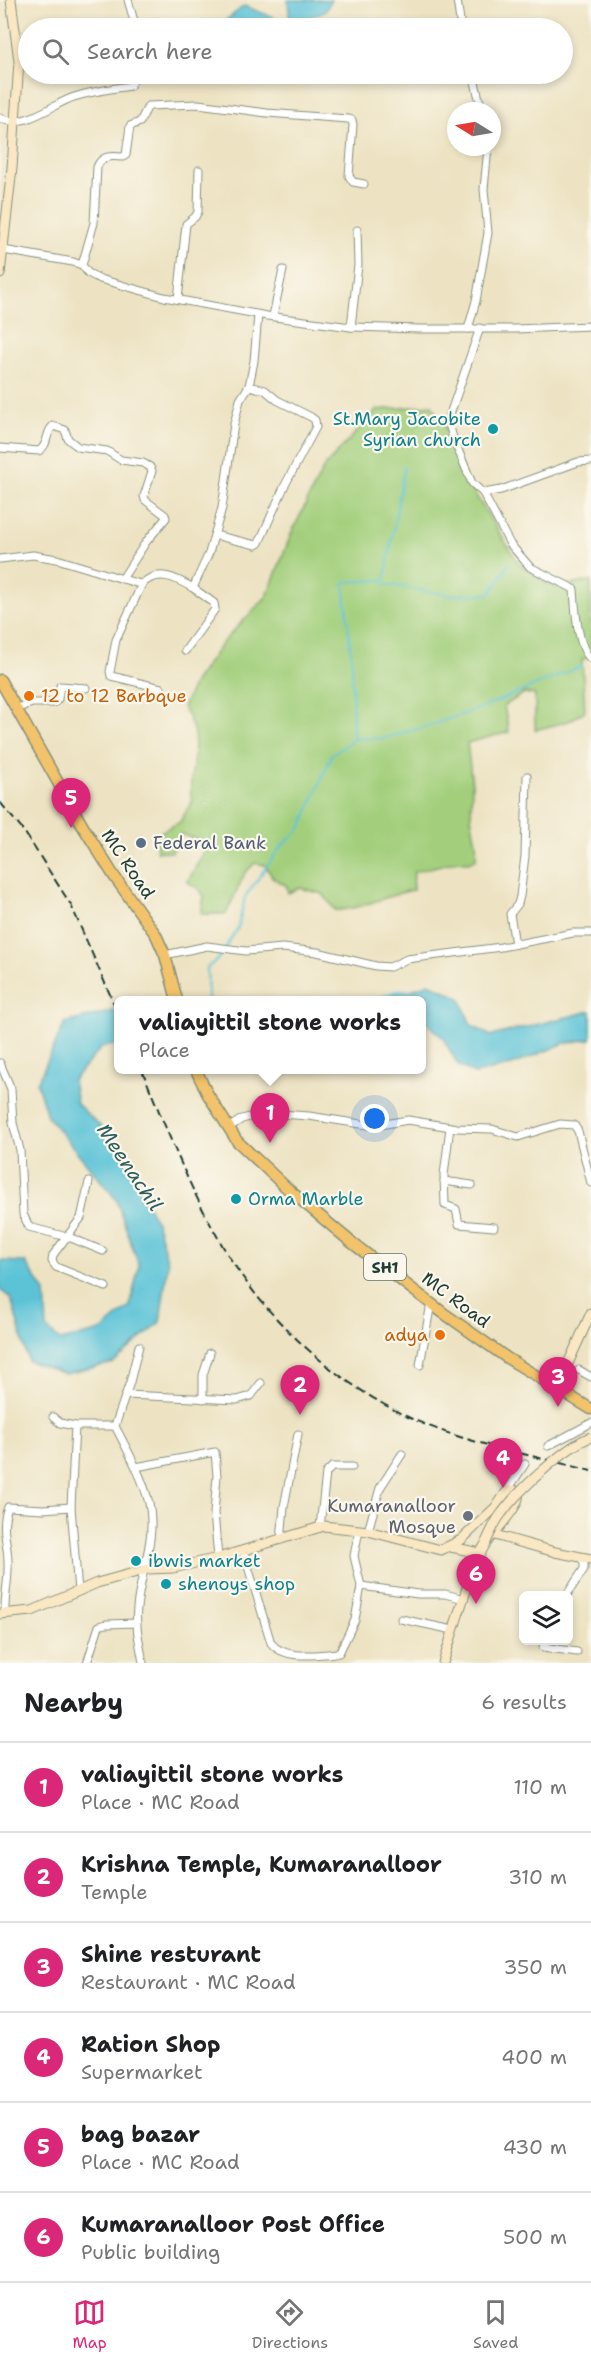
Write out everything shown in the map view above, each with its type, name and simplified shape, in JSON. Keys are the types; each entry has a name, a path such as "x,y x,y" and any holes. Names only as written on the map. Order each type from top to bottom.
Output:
{"main road":[{"name":"MC Road","path":"1,684 82,825 114,876 156,935 165,955 176,996"},
{"name":"MC Road","path":"198,1074 228,1128 248,1153 289,1190 351,1242 507,1358 556,1390 591,1408"}],"street":[{"path":"11,0 18,53"},
{"path":"128,0 132,18"},
{"path":"457,0 460,18"},
{"path":"0,274 18,76"},
{"path":"0,118 15,122 24,120 73,97 131,84"},
{"path":"476,84 481,102"},
{"path":"82,265 94,223 99,161 109,156 123,157 126,155 130,126 140,122 148,106 198,104 267,113 352,120 349,176 353,182 364,184"},
{"path":"468,328 480,282 488,233 484,189 487,156"},
{"path":"178,299 186,224 198,212 199,170"},
{"path":"351,327 358,265 357,230"},
{"path":"3,250 73,262 82,265 88,273 100,279 178,299 258,315 351,327 591,326"},
{"path":"273,316 283,270"},
{"path":"193,588 222,508 234,424 240,400 249,386 258,315"},
{"path":"480,328 448,420 472,483 483,493 510,544 530,567 574,589 574,608 579,631 586,654 591,659"},
{"path":"214,535 256,545 259,543 284,487 316,427 315,420 311,417 277,400 264,390 249,386"},
{"path":"0,448 39,451 45,445 53,426 65,430 68,439 78,447 103,450 121,460 142,463 150,467 152,471 144,496 166,518 137,555 122,579"},
{"path":"483,493 501,490 578,462 591,461"},
{"path":"0,559 33,555 57,559 142,584"},
{"path":"161,688 111,676 110,672 116,640 142,584 147,579 159,575 169,576 193,588 214,603 215,609 185,651"},
{"path":"16,709 32,703 54,703 58,699 60,686 86,688"},
{"path":"515,944 510,914 518,904 525,856 527,776"},
{"path":"165,955 198,948 296,950 390,967 407,959 515,944 573,933 591,933"},
{"path":"0,1063 11,1089 13,1123 20,1150 23,1214 29,1227 66,1237 103,1251"},
{"path":"228,1128 243,1119 265,1113 309,1116 374,1126 408,1120 474,1130 492,1129 518,1137 560,1124 574,1125 578,1131 591,1183"},
{"path":"450,1127 446,1147 445,1205 456,1209 459,1224 494,1227"},
{"path":"444,1181 472,1185"},
{"path":"89,1182 81,1218 53,1255 52,1261 56,1267 106,1287"},
{"path":"420,1365 431,1303"},
{"path":"556,1390 591,1314"},
{"path":"139,1346 115,1426 136,1467 149,1504 149,1545 136,1609 136,1633 143,1663"},
{"path":"202,1399 203,1375 210,1353"},
{"path":"579,1370 591,1377"},
{"path":"126,1395 237,1400 251,1396 261,1383"},
{"path":"53,1417 60,1423 75,1426 115,1426"},
{"path":"548,1446 591,1423"},
{"path":"75,1426 71,1507 78,1591"},
{"path":"281,1539 284,1507 298,1434"},
{"path":"443,1663 480,1553 501,1514 529,1483 573,1447 591,1437"},
{"path":"136,1467 215,1452 217,1476 215,1520 218,1558"},
{"path":"243,1550 271,1643 275,1649 286,1653 307,1655 339,1653 355,1620 361,1586 354,1556 380,1488 402,1454"},
{"path":"71,1507 43,1509 8,1507 3,1519 2,1533 9,1564 3,1614 32,1611 97,1583 144,1570 173,1568 218,1558 320,1527 364,1531 441,1550 461,1540 496,1506 525,1464"},
{"path":"320,1527 326,1473 332,1467 352,1467"},
{"path":"486,1542 495,1535 519,1500 518,1492 507,1491"},
{"path":"495,1535 555,1552 591,1559"},
{"path":"451,1546 480,1553"},
{"path":"569,1591 584,1569 584,1562 578,1555"},
{"path":"361,1586 418,1594 446,1594 464,1599"},
{"path":"401,1619 453,1630"},
{"path":"87,1663 99,1626 137,1623"},
{"path":"544,1645 543,1647 577,1652"}],"green space":[{"path":"432,405 450,436 464,477 520,565 555,588 591,581 591,655 582,660 585,711 569,721 535,730 535,695 524,693 504,706 509,732 467,743 472,784 471,817 476,843 476,860 456,861 414,872 413,890 354,908 335,910 323,894 300,888 288,893 287,886 273,878 265,865 255,863 245,873 226,914 201,914 204,896 199,889 187,882 209,844 181,834 172,852 157,851 155,835 180,822 192,802 191,785 195,743 192,727 183,707 195,681 223,642 267,596 292,532 324,467 377,410"}],"water":[{"path":"288,0 331,0 325,12 308,18 290,18"},
{"path":"244,6 273,18 229,18"},
{"path":"429,983 460,998 471,1025 491,1036 591,1011 591,1039 565,1043 512,1065 474,1074 458,1065 443,1038 426,1022 426,996 398,996"},
{"path":"114,1011 114,1045 101,1048 73,1080 77,1104 116,1141 157,1224 168,1263 160,1322 114,1363 65,1374 28,1361 11,1298 0,1290 0,1261 25,1262 45,1292 47,1329 61,1341 101,1331 130,1306 139,1266 116,1199 47,1116 37,1083 65,1023"}],"waterway":[{"path":"208,996 207,968 218,959 238,928 245,897 280,848 301,828 332,754 353,740 352,664 344,582 385,580 404,467"},
{"path":"384,584 450,595 490,594 509,564"},
{"path":"356,739 385,738 428,726 486,706 582,666"},
{"name":"Meenachil","path":"397,996 408,996"}],"railway":[{"path":"0,802 25,833 71,905 114,1004"},
{"path":"144,1074 188,1179 221,1243 257,1296 302,1344 353,1385 408,1417 475,1441 591,1471"}],"place":[{"name":"St.Mary Jacobite Syrian church","path":"493,429"},
{"name":"12 to 12 Barbque","path":"29,696"},
{"name":"bag bazar","path":"71,828"},
{"name":"Federal Bank","path":"141,843"},
{"name":"valiayittil stone works","path":"270,1143"},
{"name":"Orma Marble","path":"236,1199"},
{"name":"adya","path":"440,1335"},
{"name":"Shine resturant","path":"558,1407"},
{"name":"Krishna Temple, Kumaranalloor","path":"300,1415"},
{"name":"Ration Shop","path":"503,1488"},
{"name":"Kumaranalloor Mosque","path":"468,1516"},
{"name":"ibwis market","path":"136,1561"},
{"name":"shenoys shop","path":"166,1584"},
{"name":"Kumaranalloor Post Office","path":"476,1604"}]}
